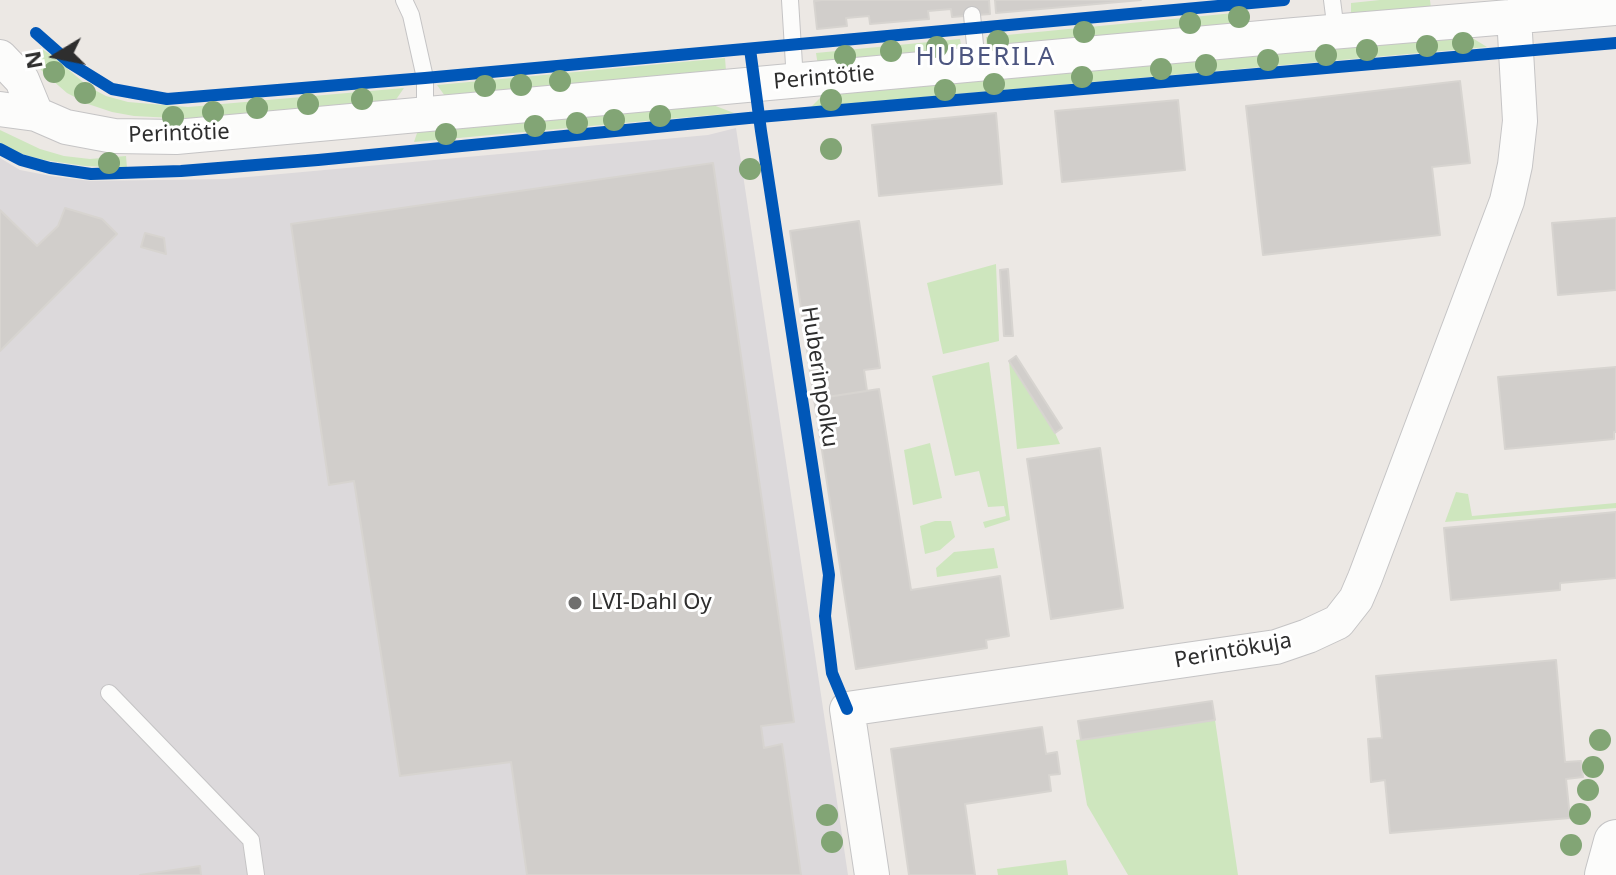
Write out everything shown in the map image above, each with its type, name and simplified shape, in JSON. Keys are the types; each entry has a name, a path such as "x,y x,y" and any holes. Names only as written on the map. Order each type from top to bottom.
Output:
{"street":[{"name":"Perintötie","path":"0,109 36,114 66,127 114,136 176,137 977,64 1334,16 1514,16 1616,8"},
{"name":"Perintökuja","path":"872,875 847,709 1276,647 1338,622 1356,599 1507,201 1520,121 1514,16"},
{"path":"0,57 22,80 36,114"},
{"path":"1607,875 1616,842"}],"lane":[{"path":"404,0 411,15 425,78 425,115"},
{"path":"790,0 795,81"},
{"path":"972,15 977,64"},
{"path":"109,693 251,840 256,875"}],"shaded area":[{"path":"736,128 848,875 0,875 0,158 20,170 90,181 226,179 708,135"}],"green space":[{"path":"1430,0 1431,9 1351,15 1351,3"},
{"path":"1244,12 1237,26 987,48 986,37"},
{"path":"1456,36 1474,39 1487,47 811,107 824,94"},
{"path":"960,39 962,51 818,66 816,53"},
{"path":"40,48 89,87 128,102 188,107 404,88 395,101 193,119 134,116 88,104 67,93 29,57"},
{"path":"725,58 726,71 445,96 437,85"},
{"path":"713,105 734,113 414,142 418,130"},
{"path":"0,130 40,149 64,156 90,159 126,156 127,168 85,166 14,152 0,143"},
{"path":"996,264 999,341 943,354 927,283"},
{"path":"1009,361 1055,433 1060,444 1017,449"},
{"path":"989,362 1010,520 985,528 983,522 1006,516 1004,506 988,507 979,471 955,476 932,376"},
{"path":"930,443 942,498 913,505 904,450"},
{"path":"1456,492 1468,494 1472,516 1616,503 1616,508 1445,522"},
{"path":"935,521 951,521 955,537 940,550 925,554 920,526"},
{"path":"994,548 998,568 937,577 936,568 954,552"},
{"path":"1215,720 1238,875 1128,875 1087,805 1076,740"},
{"path":"1066,860 1068,875 998,875 997,869"}],"building":[{"path":"989,0 990,14 952,17 951,9 928,11 929,19 870,24 869,16 846,18 847,26 817,29 814,1"},
{"path":"995,0 1141,0 996,13"},
{"path":"1460,81 1470,163 1432,167 1440,235 1263,255 1246,106"},
{"path":"1178,100 1185,170 1062,182 1055,111"},
{"path":"996,113 1002,184 879,196 872,125"},
{"name":"LVI-Dahl Oy","path":"713,163 794,722 761,726 764,748 782,744 801,875 527,875 511,762 400,776 354,481 329,485 291,224"},
{"path":"65,208 102,219 117,234 0,351 0,210 37,246 58,226"},
{"path":"1616,218 1616,290 1558,295 1552,223"},
{"path":"859,221 880,368 864,370 867,391 814,399 790,231"},
{"path":"145,233 164,238 166,254 141,247"},
{"path":"1008,269 1013,336 1004,336 1000,270"},
{"path":"1016,356 1062,428 1055,433 1009,361"},
{"path":"1616,367 1614,439 1505,449 1498,377"},
{"path":"879,389 911,590 1000,576 1009,636 986,640 987,648 856,669 814,399"},
{"path":"1100,448 1123,608 1051,619 1027,459"},
{"path":"1616,512 1616,578 1560,583 1560,590 1451,600 1444,528"},
{"path":"1556,660 1565,762 1581,761 1583,777 1566,779 1570,818 1390,833 1385,780 1371,782 1368,739 1382,738 1376,676"},
{"path":"1212,701 1215,720 1081,740 1078,721"},
{"path":"1042,727 1046,754 1057,752 1060,774 1049,775 1051,791 965,804 975,875 909,875 891,749"},
{"path":"200,866 201,875 140,875"}],"cycle path":[{"path":"36,33 70,63 112,89 167,99 1284,0"},
{"path":"0,149 21,160 50,168 91,174 181,171 759,117 1616,43"},
{"name":"Huberinpolku","path":"750,49 829,575 825,616 832,673 847,709"}],"place":[{"name":"LVI-Dahl Oy","path":"575,603"}],"district":[{"name":"HUBERILA","path":"986,58"}]}
